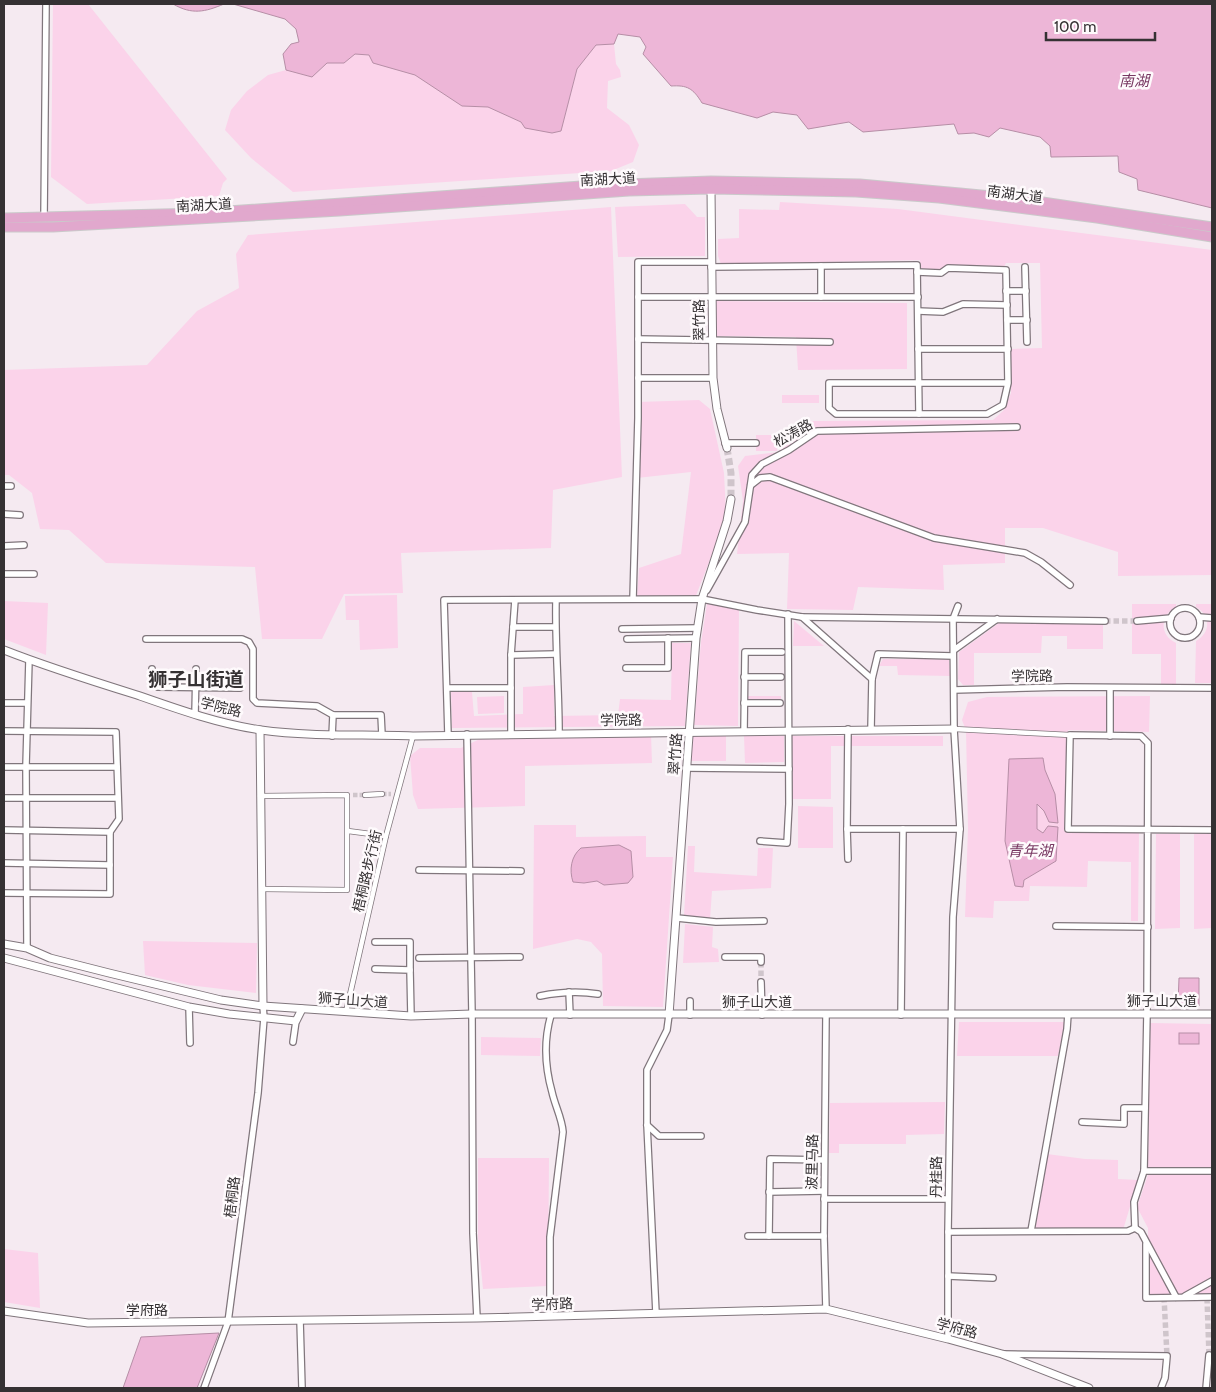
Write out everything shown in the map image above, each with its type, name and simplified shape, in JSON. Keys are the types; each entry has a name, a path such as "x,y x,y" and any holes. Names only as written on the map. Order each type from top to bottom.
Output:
{"main road":[{"name":"南湖大道","path":"4,218 200,213 595,185 711,181 860,184 960,193 1022,199 1212,227"},
{"name":"南湖大道","path":"4,228 322,212 629,191 711,189 856,192 939,198 1097,218 1212,237"}],"street":[{"path":"44,218 46,4"},
{"name":"翠竹路","path":"711,189 713,378 717,409 726,446"},
{"path":"633,599 638,378 638,262 711,265 917,265 919,414"},
{"path":"821,266 821,297"},
{"path":"1025,267 1027,342"},
{"path":"917,272 940,273 948,268 1006,270 1008,383 1003,405 987,414 836,414 829,408 829,383 1008,383"},
{"path":"1006,291 1026,291"},
{"path":"638,297 918,297"},
{"path":"918,311 943,312 963,304 1007,306"},
{"path":"1007,320 1026,320"},
{"path":"638,339 830,342"},
{"path":"918,349 1008,349"},
{"path":"638,378 713,378"},
{"name":"松涛路","path":"702,599 745,522 752,474 762,464 789,450 817,431 1017,427"},
{"path":"726,446 756,443"},
{"path":"751,485 760,478 770,477 934,538 1025,553 1041,562 1070,585"},
{"name":"翠竹路","path":"669,1015 696,638 702,599 727,521 730,499"},
{"path":"4,514 20,514"},
{"path":"4,546 24,545"},
{"path":"4,574 34,574"},
{"path":"448,735 444,600 702,599 802,617 998,618 1105,621"},
{"path":"511,734 511,655 515,600"},
{"path":"556,600 555,627 559,687 558,733"},
{"path":"958,606 953,619 954,729 1070,735 1140,736 1148,743 1148,927 1144,1171 1134,1202 1135,1228"},
{"path":"1182,609 1192,610 1199,617 1198,631 1195,635 1186,638 1177,635 1171,628 1171,618 1182,609"},
{"path":"760,842 787,843 789,769 788,614"},
{"path":"802,617 872,679"},
{"path":"1199,617 1212,618"},
{"path":"871,729 872,679 878,654 954,653 998,618"},
{"path":"1137,621 1171,618"},
{"path":"513,627 555,627"},
{"path":"622,629 698,628"},
{"path":"626,668 668,668 668,638"},
{"path":"627,640 696,638"},
{"path":"146,639 242,639 249,642 253,649 253,699 258,703 317,706 333,715 380,715 382,735"},
{"name":"学院路","path":"4,650 29,660 195,714 260,730 332,736 954,729"},
{"path":"744,730 745,652 782,652"},
{"path":"511,655 556,654"},
{"path":"27,948 26,766 29,660"},
{"path":"152,669 152,682 157,687 240,688"},
{"path":"195,714 196,669"},
{"path":"744,677 781,677"},
{"path":"447,688 511,688"},
{"path":"1110,688 1110,736"},
{"name":"学院路","path":"954,690 1212,688"},
{"path":"4,703 27,703"},
{"path":"744,703 780,703"},
{"path":"332,736 333,715"},
{"path":"848,729 848,858"},
{"name":"丹桂路","path":"948,1339 948,1200 953,916 960,828 954,729"},
{"path":"260,730 263,1006"},
{"path":"4,731 116,732 119,819 110,832 110,894 4,893"},
{"path":"467,734 472,1014 473,1232 477,1318"},
{"path":"1070,735 1068,829 1212,830"},
{"name":"梧桐路步行街","path":"346,1012 386,836 413,736"},
{"path":"4,767 117,767"},
{"path":"686,768 789,769"},
{"path":"365,795 382,794"},
{"path":"391,794 398,794"},
{"path":"262,889 347,890 347,795"},
{"path":"260,796 353,795"},
{"path":"4,798 118,798"},
{"path":"901,1015 903,828"},
{"path":"847,829 960,828"},
{"path":"4,830 110,832"},
{"path":"348,831 386,836"},
{"path":"4,863 110,865"},
{"path":"419,870 521,870"},
{"path":"677,918 716,922 764,921"},
{"path":"1056,926 1148,927"},
{"path":"375,942 410,942 411,1016"},
{"name":"狮子山大道","path":"4,944 27,948 50,958 108,973 221,1000 263,1006 411,1016 472,1014 1212,1014"},
{"path":"419,958 520,957"},
{"path":"725,957 761,957 761,962"},
{"path":"4,958 189,1007 296,1021 293,1042"},
{"path":"375,969 410,970"},
{"path":"762,982 762,1014"},
{"path":"569,992 570,1014"},
{"path":"540,996 569,992 598,994"},
{"path":"690,1001 690,1015"},
{"name":"梧桐路","path":"204,1388 228,1322 258,1093 264,1018 263,1006"},
{"path":"189,1007 190,1043"},
{"name":"狮子山大道","path":"296,1021 302,1009"},
{"path":"550,1316 550,1237 563,1132 562,1119 552,1092 546,1059 547,1028 551,1014"},
{"path":"1032,1231 1068,1014"},
{"path":"656,1313 646,1070 667,1030 669,1015"},
{"name":"波里马路","path":"826,1015 824,1160 826,1309"},
{"path":"1082,1122 1124,1124 1124,1108 1145,1108"},
{"path":"647,1125 659,1136 701,1136"},
{"path":"769,1236 770,1159 824,1160"},
{"path":"1144,1171 1212,1171"},
{"path":"769,1192 824,1192"},
{"path":"824,1199 948,1200"},
{"path":"948,1232 1128,1231 1135,1228"},
{"path":"1135,1228 1141,1232 1176,1297"},
{"path":"748,1236 824,1236"},
{"path":"1146,1242 1146,1298 1212,1297"},
{"path":"948,1276 993,1278"},
{"path":"1183,1297 1212,1281"},
{"name":"学府路","path":"4,1311 88,1323 477,1318 826,1309 1002,1354 1089,1388"},
{"path":"300,1320 302,1388"},
{"path":"1002,1354 1167,1356 1165,1378 1161,1388"},
{"path":"1206,1388 1209,1355"}],"shaded area":[{"path":"53,4 88,4 227,179 223,183 219,196 87,204 51,177"},
{"path":"614,44 616,64 620,70 621,77 608,81 607,108 629,125 639,145 633,162 611,171 293,192 251,158 225,130 231,110 247,91 268,75 286,70 312,77 327,63 344,63 355,54 369,55 374,63 415,75 462,106 488,107 552,133 561,131 577,69 596,45"},
{"path":"780,202 898,209 1212,250 1212,575 1118,576 1118,552 1043,528 1005,528 1005,563 943,565 944,590 858,587 853,610 787,609 789,553 737,554 743,501 738,466 745,456 779,452 781,435 813,433 811,421 993,420 1004,410 1011,393 1010,349 1042,348 1040,263 1006,263 1004,267 947,266 941,270 920,270 920,260 721,264 718,256 718,239 739,238 739,209 779,210"},
{"path":"685,204 697,217 705,217 705,256 618,257 615,207"},
{"path":"611,207 622,477 553,490 551,548 401,553 403,593 344,594 322,639 262,639 255,567 106,563 69,530 40,529 32,493 9,475 4,475 4,370 147,365 197,311 239,288 236,254 248,235"},
{"path":"714,301 907,303 907,369 798,370 796,337 714,336"},
{"path":"782,395 819,395 819,403 782,403"},
{"path":"699,400 710,409 724,473 726,513 717,542 695,598 637,598 639,568 681,554 691,472 637,478 638,402"},
{"path":"756,435 777,435 777,451 756,451"},
{"path":"397,595 398,648 360,650 359,620 346,620 345,596"},
{"path":"4,601 48,603 46,655 4,639"},
{"path":"707,604 739,608 738,726 694,725 701,642"},
{"path":"1132,604 1176,604 1176,607 1164,620 1164,630 1170,639 1176,643 1176,684 1161,684 1161,654 1132,654"},
{"path":"1196,604 1212,604 1211,683 1195,683 1196,641 1201,638 1207,629 1207,619 1201,610 1196,607"},
{"path":"794,621 824,646 793,646"},
{"path":"999,623 1103,623 1103,649 1067,649 1067,636 1042,636 1041,653 974,653 974,685 963,685 958,679 959,652"},
{"path":"672,643 691,643 685,726 452,728 451,691 472,692 474,716 523,714 523,687 554,685 554,716 618,715 620,699 671,700"},
{"path":"883,659 949,659 950,676 898,675 897,666 879,666"},
{"path":"504,696 504,713 478,714 477,697"},
{"path":"748,696 781,696 781,701 748,701"},
{"path":"1150,696 1149,732 1068,730 1064,831 1139,832 1138,921 1131,921 1131,862 1088,861 1087,887 1030,886 1029,901 994,901 993,918 965,917 968,828 966,730 962,720 968,702 987,697"},
{"path":"651,734 652,763 525,766 525,806 418,809 413,795 410,756 420,748 461,748 484,737"},
{"path":"692,734 726,734 726,761 690,761"},
{"path":"744,736 784,736 784,762 745,763"},
{"path":"792,736 943,736 943,746 831,746 831,799 792,799"},
{"path":"798,806 833,807 833,848 798,848"},
{"path":"534,825 576,825 576,837 646,836 646,857 673,857 663,1007 603,1006 602,954 591,942 577,939 533,949"},
{"path":"1156,834 1180,834 1180,928 1155,929"},
{"path":"1194,834 1212,834 1212,928 1194,929"},
{"path":"688,846 695,846 694,872 757,876 758,848 773,848 771,888 712,891 710,920 684,916"},
{"path":"685,924 713,927 712,947 718,949 719,962 683,963"},
{"path":"143,941 257,943 256,993 188,985 145,975"},
{"path":"959,1022 1065,1022 1058,1056 957,1056"},
{"path":"1150,1023 1212,1024 1212,1294 1148,1294 1148,1228 1137,1207 1148,1175"},
{"path":"481,1037 541,1038 540,1056 481,1055"},
{"path":"945,1102 944,1134 906,1135 906,1144 839,1144 839,1153 829,1153 830,1103"},
{"path":"1047,1154 1085,1159 1118,1160 1118,1179 1138,1180 1123,1230 1035,1229"},
{"path":"478,1158 549,1158 548,1286 483,1289 478,1237"},
{"path":"4,1249 38,1253 40,1308 4,1302"}],"water":[{"path":"173,4 224,4 211,9 192,11"},
{"name":"南湖","path":"233,4 1212,4 1212,208 1138,190 1137,179 1119,172 1118,156 1051,157 1050,146 1040,137 1000,128 989,137 974,133 958,134 954,124 863,132 849,122 808,129 797,115 773,112 757,118 702,103 689,88 671,86 643,54 646,47 640,37 618,34 614,44 596,45 577,69 561,131 552,133 525,128 521,122 488,107 462,106 415,75 373,63 369,55 355,54 344,63 327,63 312,77 286,70 283,54 291,44 299,42 296,29 285,19"},
{"name":"青年湖","path":"1043,758 1045,770 1055,794 1058,823 1049,822 1044,811 1037,804 1037,829 1043,833 1048,826 1058,827 1056,861 1024,880 1023,887 1015,886 1005,841 1009,759"},
{"path":"619,845 631,851 633,877 628,883 604,885 597,881 573,882 572,864 575,855 581,848"},
{"path":"1179,978 1199,978 1199,1006 1178,1005"},
{"path":"1179,1033 1199,1033 1199,1044 1179,1044"},
{"path":"219,1333 197,1388 123,1388 141,1337"}],"tunnel":[{"path":"727,448 731,473 731,499"},
{"path":"1105,621 1137,621"},
{"path":"382,794 391,794"},
{"path":"353,795 365,795"},
{"path":"761,962 761,982"},
{"path":"1164,1297 1167,1356"},
{"path":"1207,1298 1209,1355"}],"district":[{"name":"狮子山街道","path":"196,679"}]}
